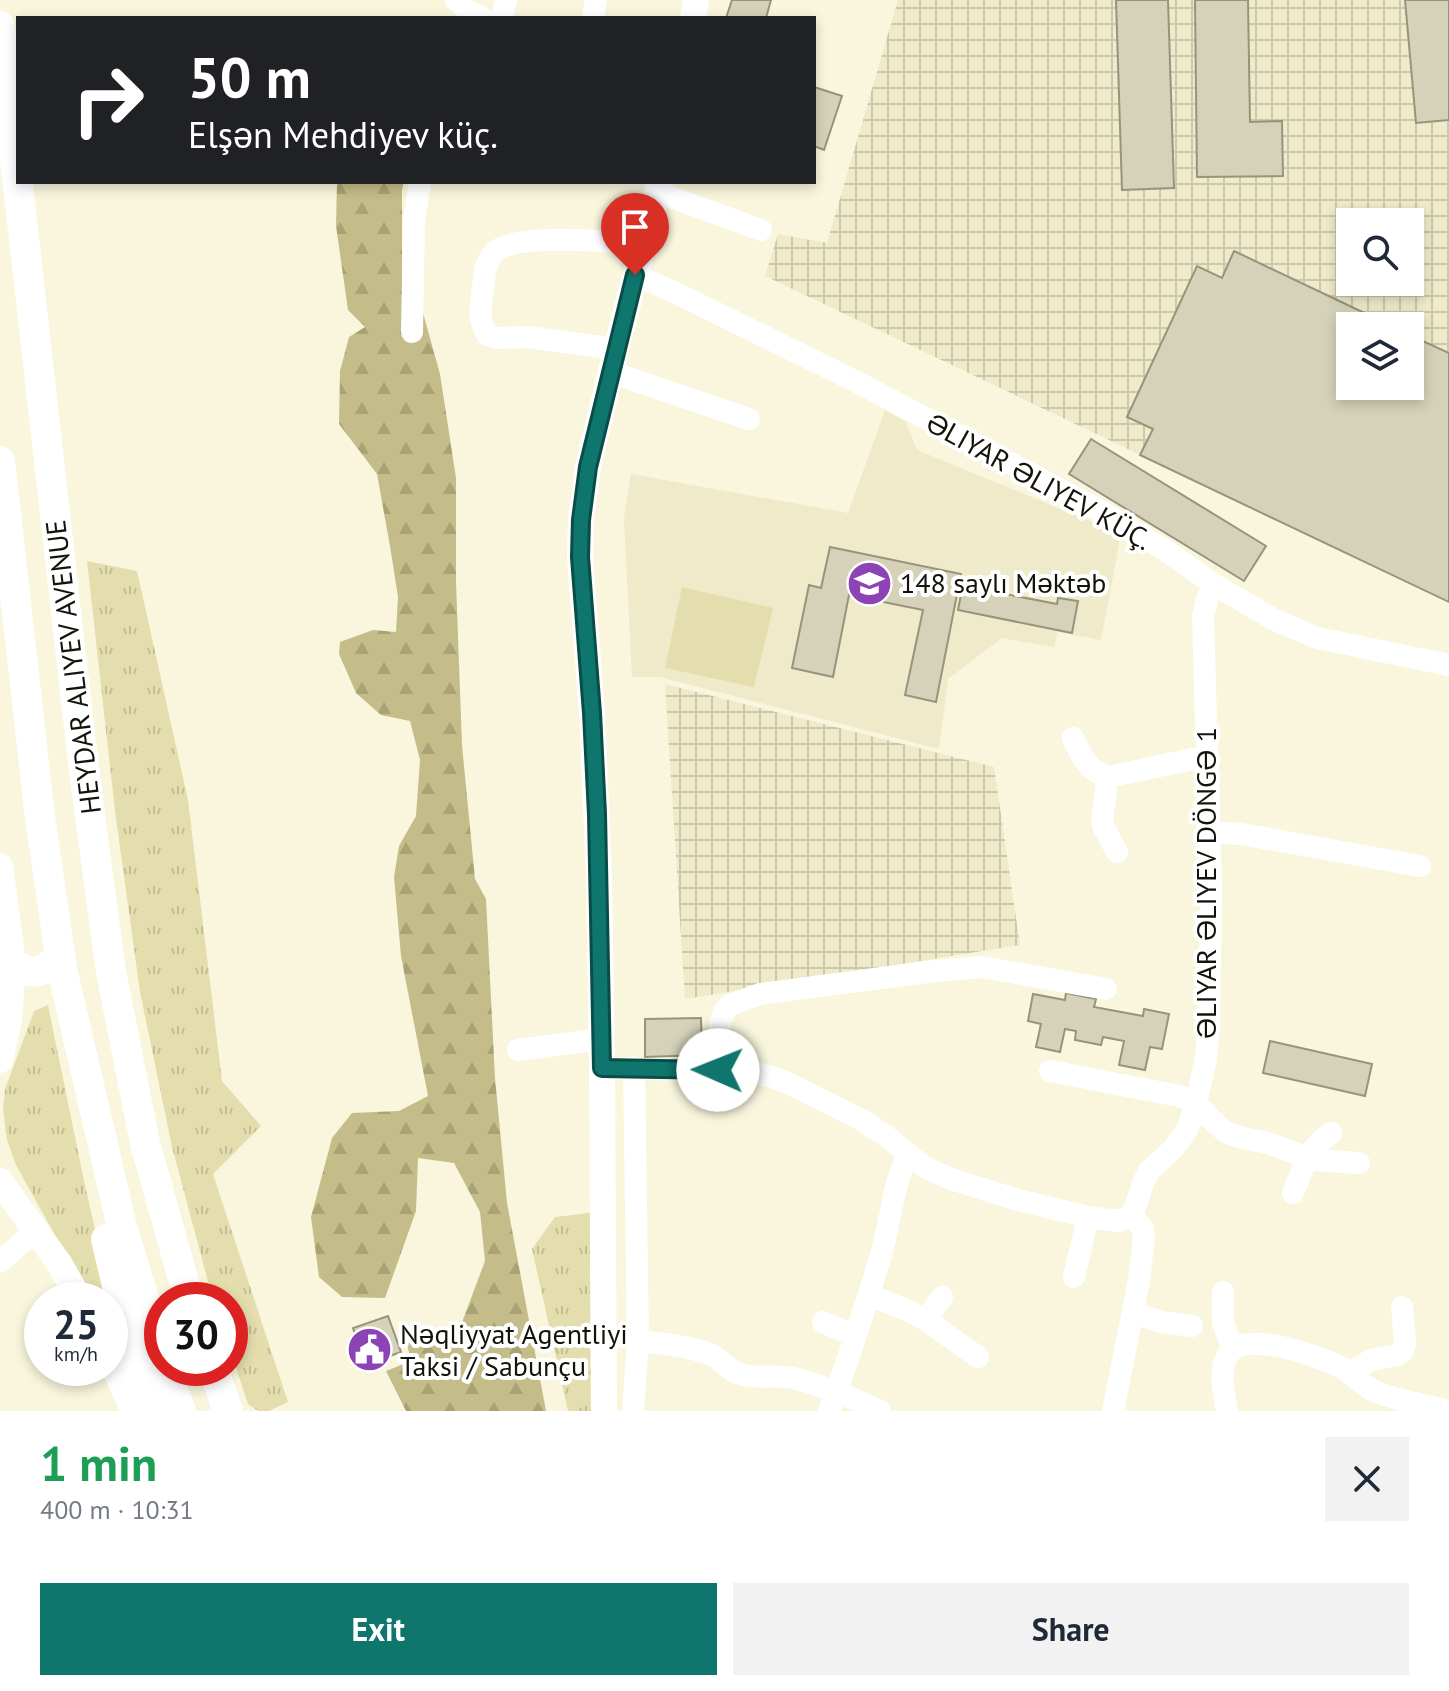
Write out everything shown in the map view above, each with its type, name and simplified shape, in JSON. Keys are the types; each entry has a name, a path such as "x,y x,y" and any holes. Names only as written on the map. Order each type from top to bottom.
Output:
{"highway":[{"name":"HEYDAR ALIYEV AVENUE","path":"0,26 16,168"},
{"name":"HEYDAR ALIYEV AVENUE","path":"18,184 84,771 111,972 145,1143 184,1282"},
{"name":"HEYDAR ALIYEV AVENUE","path":"0,461 37,788 61,961 122,1227 144,1299"},
{"path":"13,963 31,972 61,961 73,1059 109,1255 150,1411"},
{"path":"172,1386 181,1411"},
{"path":"219,1386 228,1411"}],"main road":[{"path":"604,1411 602,1039 596,800 580,545 584,490 613,360 658,187"},
{"path":"0,866 13,963 9,1019 0,1060"},
{"path":"0,1181 70,1282"},
{"path":"123,1386 134,1411"}],"street":[{"path":"456,0 477,16"},
{"path":"412,332 414,221 420,184"},
{"path":"658,187 761,230"},
{"path":"643,244 586,240 513,244 496,251 486,264 480,313 487,335 497,338 528,337 613,360 749,419"},
{"name":"ƏLIYAR ƏLIYEV KÜÇ.","path":"635,275 857,382 1099,510 1273,619 1317,638 1449,665"},
{"name":"ƏLIYAR ƏLIYEV DÖNGƏ 1","path":"1130,1216 1149,1171 1183,1137 1196,1103 1206,1058 1210,832 1203,616 1215,585"},
{"path":"1073,738 1087,765 1097,774 1108,777 1207,756"},
{"path":"1108,777 1102,819 1117,852"},
{"path":"1210,832 1241,834 1420,866"},
{"path":"718,1070 720,1023 724,1012 730,1005 760,994 921,972 982,967 1106,989"},
{"path":"518,1050 602,1039"},
{"path":"602,1068 744,1071 769,1076 862,1120 924,1167 951,1179 1088,1217 1118,1221 1130,1216 1143,1229 1144,1238 1139,1280 1113,1411"},
{"path":"633,1411 638,1341 634,1068"},
{"path":"1050,1071 1179,1096 1196,1103 1226,1132 1239,1137 1268,1143 1308,1158 1359,1163"},
{"path":"1293,1193 1312,1148 1331,1133"},
{"path":"833,1401 869,1295 898,1178 908,1155"},
{"path":"1074,1277 1088,1217"},
{"path":"0,1262 36,1230"},
{"path":"1223,1292 1223,1323 1233,1350"},
{"path":"869,1295 926,1320 978,1357"},
{"path":"926,1320 942,1297"},
{"path":"1349,1373 1371,1360 1403,1351 1402,1307"},
{"path":"1133,1313 1162,1322 1192,1326"},
{"path":"823,1322 854,1336"},
{"path":"638,1341 707,1353 737,1373 761,1378 794,1378 833,1401 880,1411"},
{"path":"1227,1411 1223,1376 1225,1363 1233,1350 1251,1345 1287,1348 1330,1363 1373,1391 1449,1411"}],"shaded area":[{"path":"898,0 1449,0 1449,602 765,276 778,234 827,243"},
{"name":"148 saylı Məktəb","path":"885,410 906,422 917,450 1121,534 1101,640 1058,632 1054,647 1002,638 948,679 939,749 660,677 632,677 624,518 631,474 848,513"},
{"path":"665,684 994,767 1020,945 685,999"}],"green space":[{"path":"337,184 404,184 402,283 423,313 440,374 456,478 462,745 475,879 486,899 495,1078 507,1203 546,1411 406,1411 386,1371 411,1361 405,1336 458,1333 485,1261 480,1212 454,1163 418,1158 416,1211 385,1298 342,1297 319,1277 311,1217 332,1138 352,1113 399,1111 428,1096 401,956 394,877 399,846 416,816 420,760 410,721 381,715 356,693 339,654 340,642 373,630 396,632 398,597 377,474 339,424 340,371 349,337 365,327 348,310 336,226"},
{"path":"87,561 137,571 188,800 222,1081 261,1126 213,1174 288,1402 269,1411 258,1411 248,1404 242,1386 248,1386 248,1282 208,1282 172,1147 140,992 115,811"},
{"path":"682,587 773,608 754,687 665,668"},
{"path":"48,1005 107,1282 81,1282 16,1165 7,1140 3,1109 5,1089 34,1011"},
{"path":"590,1213 591,1411 568,1411 532,1249 555,1217"}],"building":[{"path":"732,0 771,0 767,16 727,16"},
{"path":"1116,0 1168,0 1174,188 1122,190"},
{"path":"1195,0 1248,0 1250,122 1282,121 1283,176 1197,177"},
{"path":"1405,0 1449,0 1449,120 1416,123"},
{"path":"816,88 842,96 824,150 816,147"},
{"path":"1234,251 1363,312 1336,312 1336,400 1424,400 1424,341 1449,353 1449,602 1140,455 1153,429 1127,417 1197,266 1222,278"},
{"path":"1091,439 1266,546 1244,581 1069,474"},
{"path":"830,547 961,574 936,702 905,695 923,610 849,595 833,677 792,668 809,585 821,588"},
{"path":"964,579 985,583 984,590 1057,604 1058,598 1078,601 1072,633 958,610"},
{"path":"1066,993 1096,999 1094,1007 1143,1016 1144,1009 1169,1014 1162,1049 1150,1047 1145,1070 1119,1065 1124,1041 1103,1037 1101,1045 1075,1040 1076,1031 1065,1029 1060,1052 1036,1047 1041,1024 1028,1021 1033,994 1065,1000"},
{"path":"701,1018 702,1055 645,1057 645,1019"},
{"path":"1270,1041 1372,1064 1365,1096 1263,1073"},
{"path":"388,1316 401,1352 366,1365 353,1328"}],"place":[{"name":"148 saylı Məktəb","path":"869,583"},
{"name":"Nəqliyyat Agentliyi Taksi / Sabunçu","path":"369,1350"}],"route":[{"path":"635,275 588,467 581,520 580,557 597,814 602,1068 718,1070"}]}
